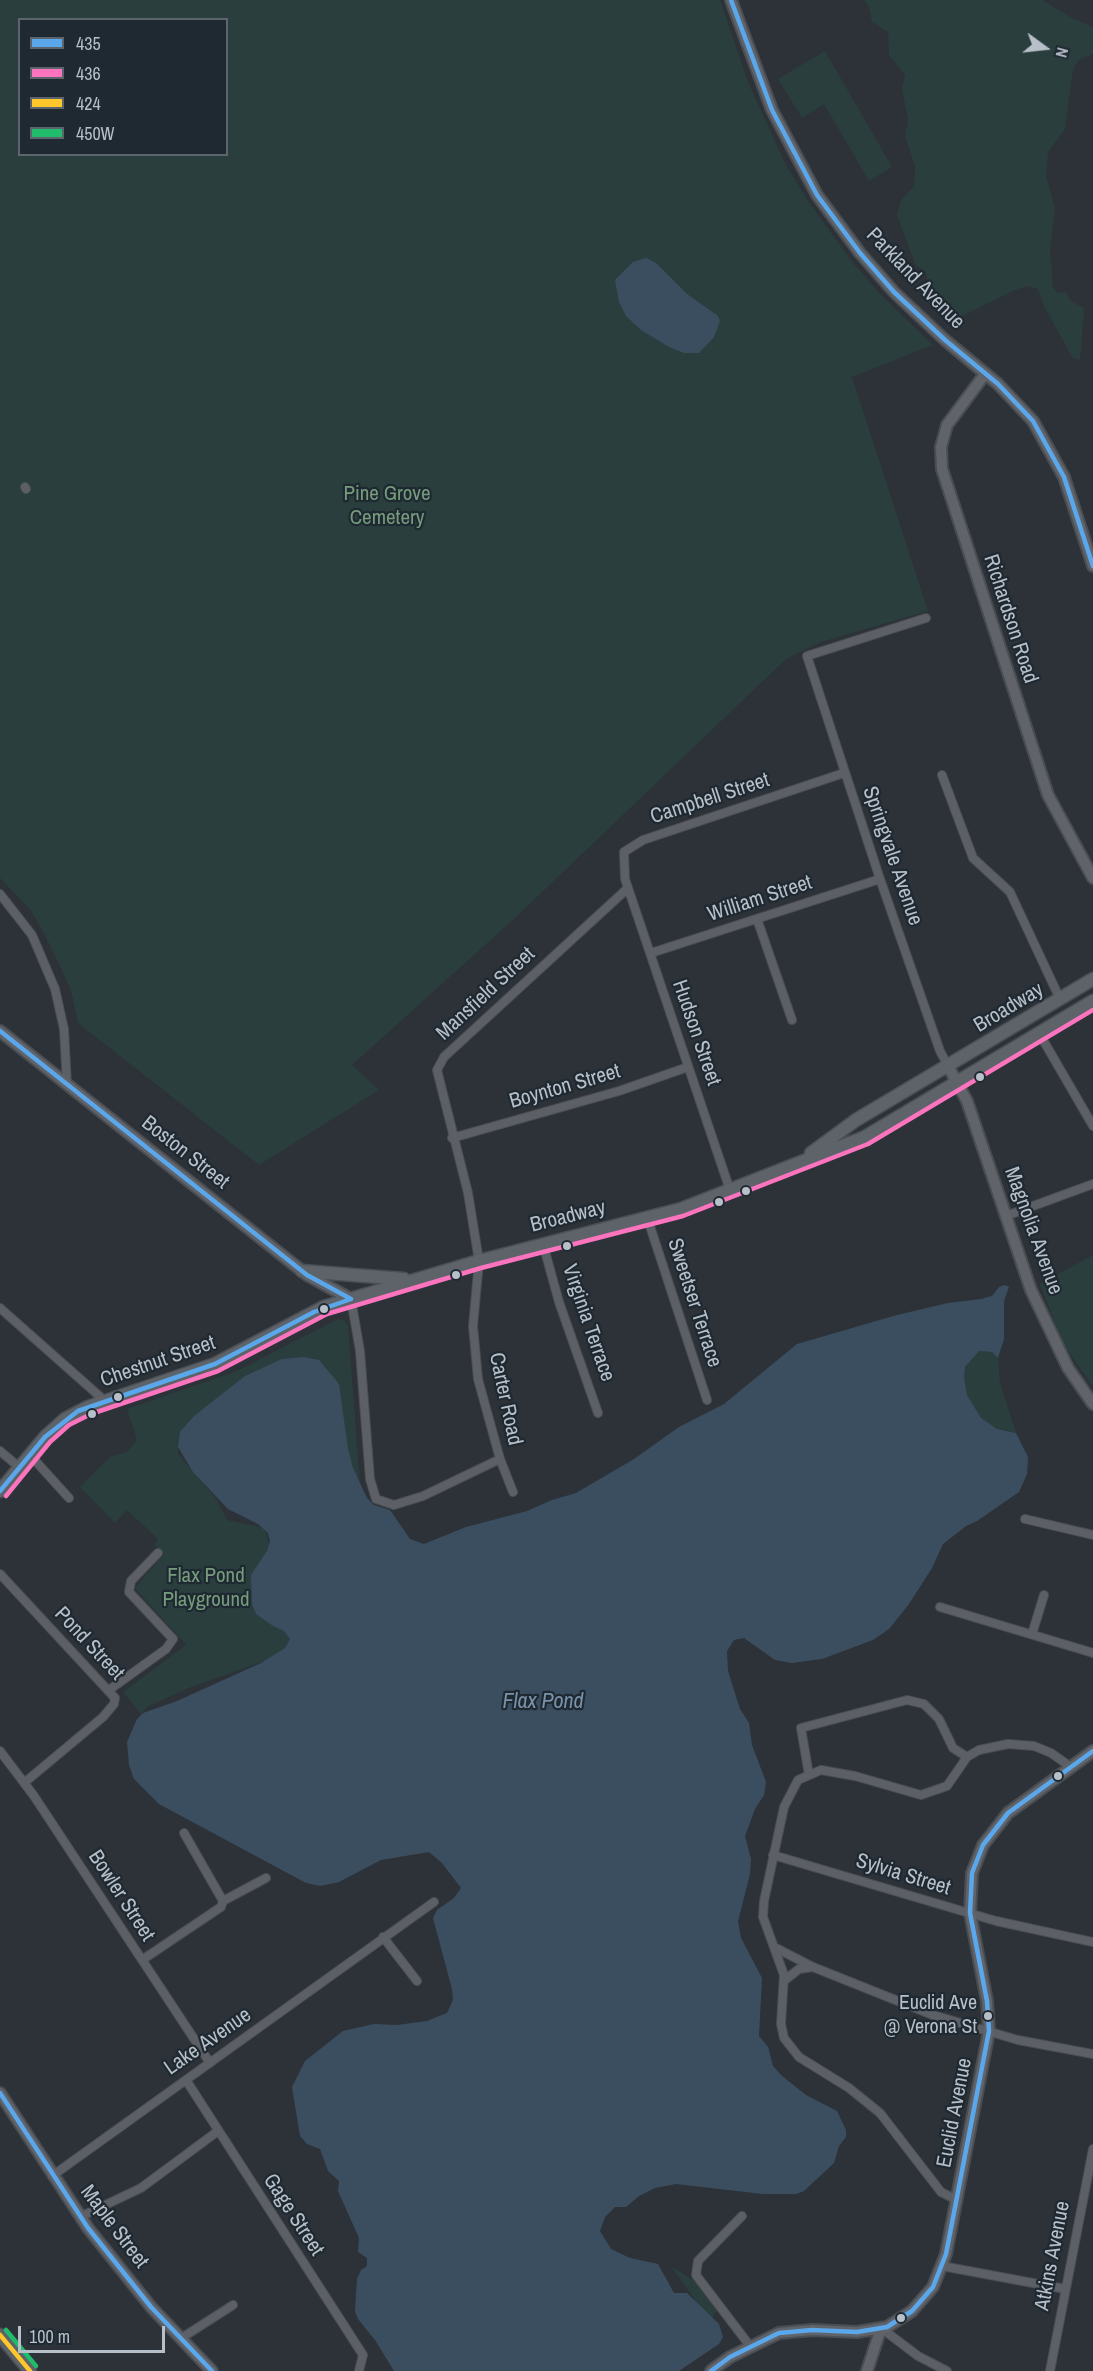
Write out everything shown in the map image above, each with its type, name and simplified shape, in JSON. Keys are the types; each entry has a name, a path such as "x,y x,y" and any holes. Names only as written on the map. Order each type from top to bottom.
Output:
{"main road":[{"name":"Broadway","path":"792,1165 856,1120 1093,980"},
{"name":"Broadway","path":"351,1299 478,1261 681,1209 865,1137 1093,1001"},
{"path":"302,1271 417,1279"},
{"name":"Chestnut Street","path":"0,1491 19,1467 65,1419 105,1401 221,1362 314,1312 351,1299"},
{"path":"0,2335 30,2371"}],"street":[{"name":"Parkland Avenue","path":"731,0 772,110 817,195 860,253 894,292 1026,412 1050,449 1073,500 1093,566"},
{"name":"Richardson Road","path":"985,374 947,425 941,447 942,469 1048,795 1093,878"},
{"name":"Springvale Avenue","path":"926,618 807,656 880,879 940,1051 948,1066"},
{"name":"Campbell Street","path":"628,888 622,857 624,852 633,845 844,773"},
{"path":"942,775 973,858 1010,892 1060,999"},
{"name":"William Street","path":"651,953 880,879"},
{"name":"Hudson Street","path":"628,888 730,1190"},
{"name":"Mansfield Street","path":"478,1261 468,1193 437,1076 438,1064 628,888"},
{"path":"0,894 32,935 55,989 64,1029 67,1085"},
{"path":"757,919 792,1020"},
{"name":"Boston Street","path":"0,1031 302,1271 351,1299"},
{"path":"1039,1033 1093,1126"},
{"name":"Magnolia Avenue","path":"948,1066 968,1101 1031,1290 1068,1368 1093,1404"},
{"name":"Boynton Street","path":"452,1138 620,1091 688,1067"},
{"path":"1006,1216 1093,1184"},
{"name":"Sweetser Terrace","path":"647,1217 707,1400"},
{"name":"Virginia Terrace","path":"543,1244 559,1302 598,1413"},
{"name":"Carter Road","path":"351,1299 360,1352 369,1479 376,1499 394,1505 423,1496 500,1459 478,1379 473,1326 478,1261"},
{"path":"0,1308 105,1401"},
{"path":"0,1450 19,1467"},
{"path":"30,1455 69,1498"},
{"path":"500,1459 513,1491"},
{"path":"1025,1519 1093,1536"},
{"path":"109,1690 166,1648 173,1639 129,1592 131,1581 158,1553"},
{"name":"Pond Street","path":"0,1574 115,1698 110,1710 24,1783"},
{"path":"1032,1634 1044,1594"},
{"path":"940,1607 1093,1653"},
{"path":"809,1775 801,1728 907,1700 924,1704 939,1719 954,1748 968,1758"},
{"path":"957,2200 941,2192 880,2114 849,2088 806,2062 791,2049 784,2038 781,2024 785,1980 763,1917 773,1855 784,1807 798,1780 821,1770 855,1776 921,1795 947,1785 968,1758 979,1750 1008,1744 1034,1746 1051,1753 1071,1767"},
{"name":"Bowler Street","path":"0,1751 24,1783 210,2063"},
{"name":"Euclid Avenue","path":"711,2371 750,2346 779,2333 794,2330 857,2332 881,2328 900,2320 924,2301 942,2266 989,2031 988,2010 970,1913 972,1873 983,1845 1008,1813 1093,1751"},
{"path":"184,1833 223,1901"},
{"name":"Sylvia Street","path":"773,1855 970,1913 1093,1942"},
{"path":"142,1960 221,1906 223,1901 266,1878"},
{"name":"Lake Avenue","path":"52,2176 434,1902"},
{"path":"383,1937 417,1981"},
{"path":"774,1947 813,1967 933,2015 1018,2040 1093,2054"},
{"path":"785,1980 799,1970 813,1967"},
{"name":"Gage Street","path":"186,2080 363,2355 359,2371"},
{"name":"Maple Street","path":"0,2093 80,2217 120,2269 212,2371"},
{"path":"80,2217 141,2188 218,2131"},
{"name":"Atkins Avenue","path":"1050,2371 1093,2149"},
{"path":"742,2216 699,2261 696,2275 750,2346"},
{"path":"942,2266 1065,2289"},
{"path":"180,2338 233,2305"},
{"path":"867,2371 881,2328 918,2356 947,2371"}],"green space":[{"name":"Pine Grove Cemetery","path":"0,0 720,0 748,82 786,165 808,201 853,263 883,297 933,345 852,377 928,611 821,642 786,659 516,917 352,1065 379,1090 259,1165 78,1023 71,990 30,909 0,878"},
{"path":"864,0 1042,0 1070,17 1093,27 1093,54 1079,60 1073,69 1065,129 1048,152 1046,176 1055,208 1050,252 1053,287 1058,293 1066,292 1071,301 1084,308 1080,360 1072,357 1044,306 1038,289 1027,286 1015,290 960,317 952,308 946,307 930,287 925,272 915,264 897,215 901,200 914,186 915,177 915,166 905,136 908,119 902,89 905,75 889,55 888,32 872,22 869,7"},
{"path":"825,51 892,167 869,181 824,104 802,118 778,79"},
{"path":"1093,1255 1093,1387 1062,1342 1040,1284"},
{"name":"Flax Pond Playground","path":"338,1319 345,1321 348,1326 360,1486 178,1446 178,1454 215,1497 227,1520 265,1528 291,1626 292,1651 186,1689 147,1707 141,1714 123,1692 186,1645 135,1588 164,1554 154,1545 158,1539 127,1510 115,1523 80,1487 110,1457 127,1452 137,1440 127,1409 237,1371"},
{"path":"979,1351 992,1352 998,1358 1000,1383 1016,1433 997,1429 987,1423 981,1418 967,1395 963,1372 968,1362"},
{"path":"671,2266 709,2290 721,2305 676,2371 660,2371 709,2320"}],"water":[{"path":"646,258 656,263 687,294 718,316 720,321 714,337 699,353 684,353 669,347 641,330 626,316 619,302 615,280 633,262"},
{"name":"Flax Pond","path":"1005,1285 1009,1287 1004,1301 1004,1339 998,1358 992,1352 979,1351 965,1367 964,1378 967,1395 981,1418 997,1429 1016,1433 1028,1457 1027,1474 1019,1492 966,1526 943,1544 932,1568 909,1604 889,1629 873,1640 822,1659 792,1663 775,1660 744,1638 734,1640 727,1651 728,1671 740,1709 749,1723 752,1745 766,1782 764,1795 755,1809 745,1836 751,1859 750,1874 738,1921 741,1938 762,1978 759,2036 768,2047 773,2066 781,2075 806,2095 837,2111 846,2130 846,2137 839,2146 834,2163 804,2191 796,2194 763,2194 676,2184 655,2188 639,2196 626,2207 615,2207 605,2217 600,2231 611,2249 630,2258 658,2264 674,2293 687,2293 719,2324 723,2337 719,2344 679,2371 394,2371 375,2340 358,2319 355,2311 357,2279 361,2270 367,2266 367,2258 358,2252 359,2238 338,2191 339,2181 328,2171 320,2149 307,2144 300,2136 292,2087 305,2061 343,2031 374,2024 397,2025 427,2021 447,2013 453,2000 452,1989 433,1918 437,1910 454,1898 461,1888 442,1863 429,1852 381,1860 339,1882 320,1886 306,1883 159,1804 134,1779 129,1765 127,1742 137,1719 143,1713 177,1701 261,1663 285,1648 290,1639 284,1631 256,1614 252,1604 251,1575 267,1551 270,1541 268,1533 258,1524 228,1509 193,1472 178,1447 180,1432 194,1416 245,1376 282,1359 303,1357 319,1360 339,1384 348,1449 353,1468 367,1498 374,1505 390,1510 410,1539 424,1544 466,1527 527,1511 576,1493 634,1459 679,1427 724,1404 797,1344 897,1315 992,1296 999,1287"}],"transit line":[{"name":"435","path":"731,0 772,110 817,195 860,253 894,292 945,340 998,384 1033,421 1064,477 1093,566"},
{"name":"436","path":"6,1496 50,1442 69,1425 91,1414 218,1371 327,1314 481,1268 683,1216 868,1144 1093,1010"},
{"name":"435","path":"0,1031 307,1275 351,1299"},
{"name":"435","path":"0,1491 45,1437 78,1411 215,1364 314,1312 351,1299"},
{"name":"435","path":"711,2371 730,2357 779,2333 812,2330 857,2332 887,2327 912,2311 933,2287 946,2254 989,2031 987,2001 970,1913 972,1873 983,1845 1008,1813 1093,1751"},
{"name":"435","path":"0,2093 88,2228 151,2307 212,2371"},
{"name":"450W","path":"6,2330 36,2366"},
{"name":"424","path":"0,2335 30,2371"}],"place":[{"name":"Euclid Ave @ Verona St","path":"988,2016"}]}
